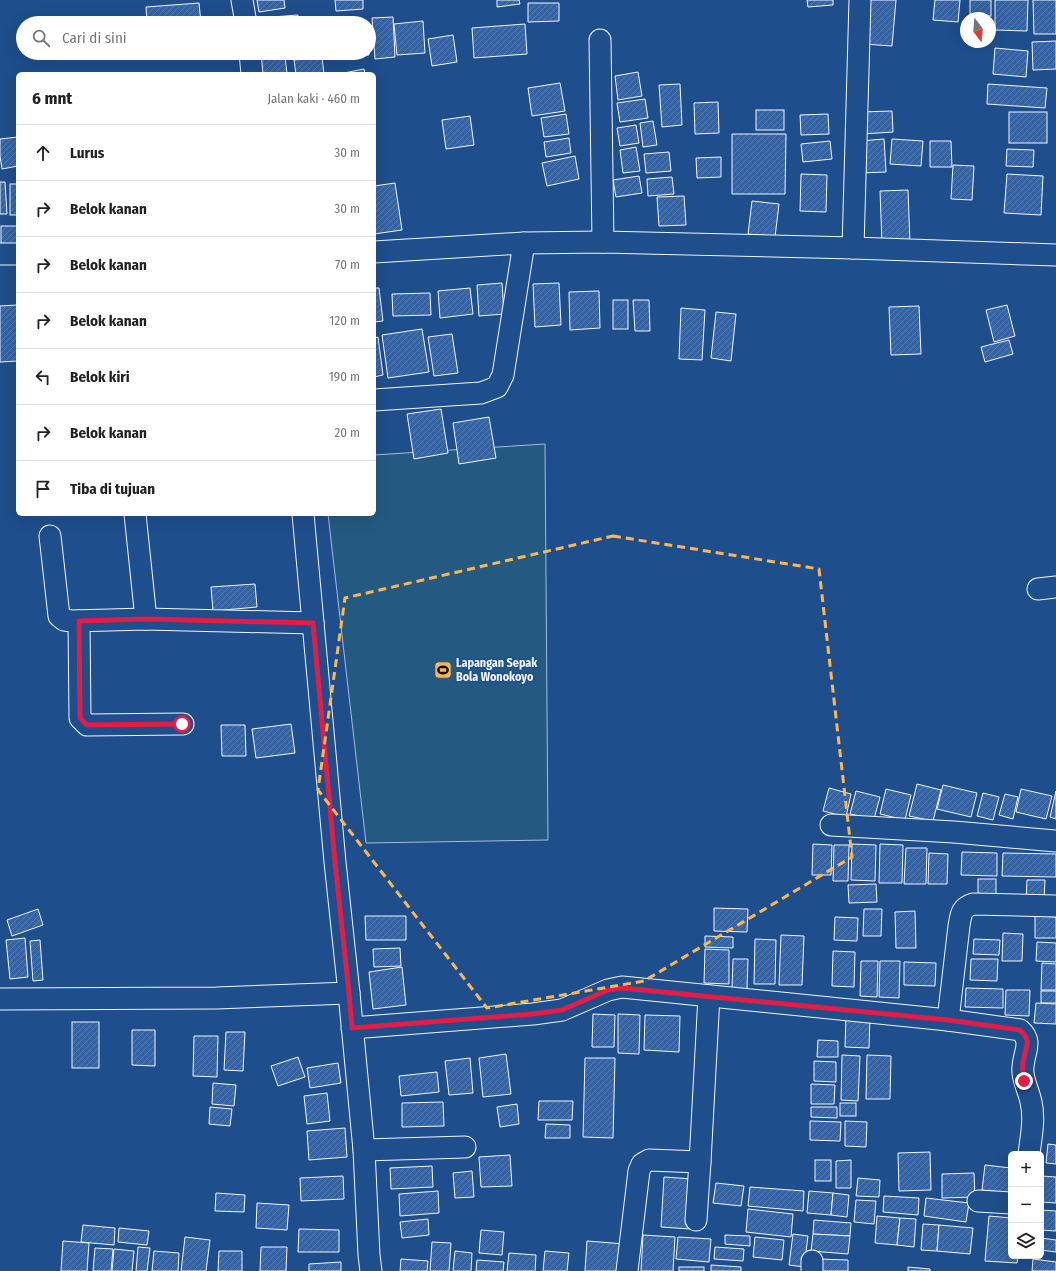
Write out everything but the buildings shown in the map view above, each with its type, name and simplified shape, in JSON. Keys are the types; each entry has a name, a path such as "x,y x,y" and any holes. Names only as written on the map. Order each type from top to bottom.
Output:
{"street":[{"path":"242,0 245,16"},
{"path":"853,248 860,0"},
{"path":"600,40 604,242"},
{"path":"251,60 252,72"},
{"path":"376,252 524,243 604,242 1056,255"},
{"path":"376,400 481,393 497,387 503,375 524,243"},
{"path":"0,254 16,254"},
{"path":"135,516 146,619"},
{"path":"303,516 335,862 364,1150 371,1271"},
{"path":"50,536 59,616 64,620 146,619 313,623"},
{"path":"79,621 80,718 87,725 182,724"},
{"path":"831,825 954,832 1056,841"},
{"path":"955,1021 959,926 962,912 967,906 973,904 1056,906"},
{"path":"352,1028 533,1014 562,1010 608,990 622,988 955,1021 1020,1030 1026,1035 1028,1042 1023,1060 1023,1072 1033,1115 1029,1151"},
{"path":"0,999 216,998 349,993"},
{"path":"696,1220 709,996"},
{"path":"364,1150 465,1147"},
{"path":"627,1271 638,1171 642,1164 649,1160 700,1162"},
{"path":"978,1201 1008,1203"}],"highlighted area":[{"path":"613,536 819,569 852,857 644,981 487,1008 318,790 345,598"}],"shaded area":[{"name":"Lapangan Sepak Bola Wonokoyo","path":"545,444 548,840 366,843 328,516 376,516 376,455"}],"place":[{"name":"Lapangan Sepak Bola Wonokoyo","path":"443,670"}],"route":[{"path":"182,724 87,725 80,718 79,621 146,619 313,623 352,1028 533,1014 562,1010 608,990 622,988 948,1020 1020,1030 1026,1035 1028,1042 1023,1060 1024,1081"}]}
